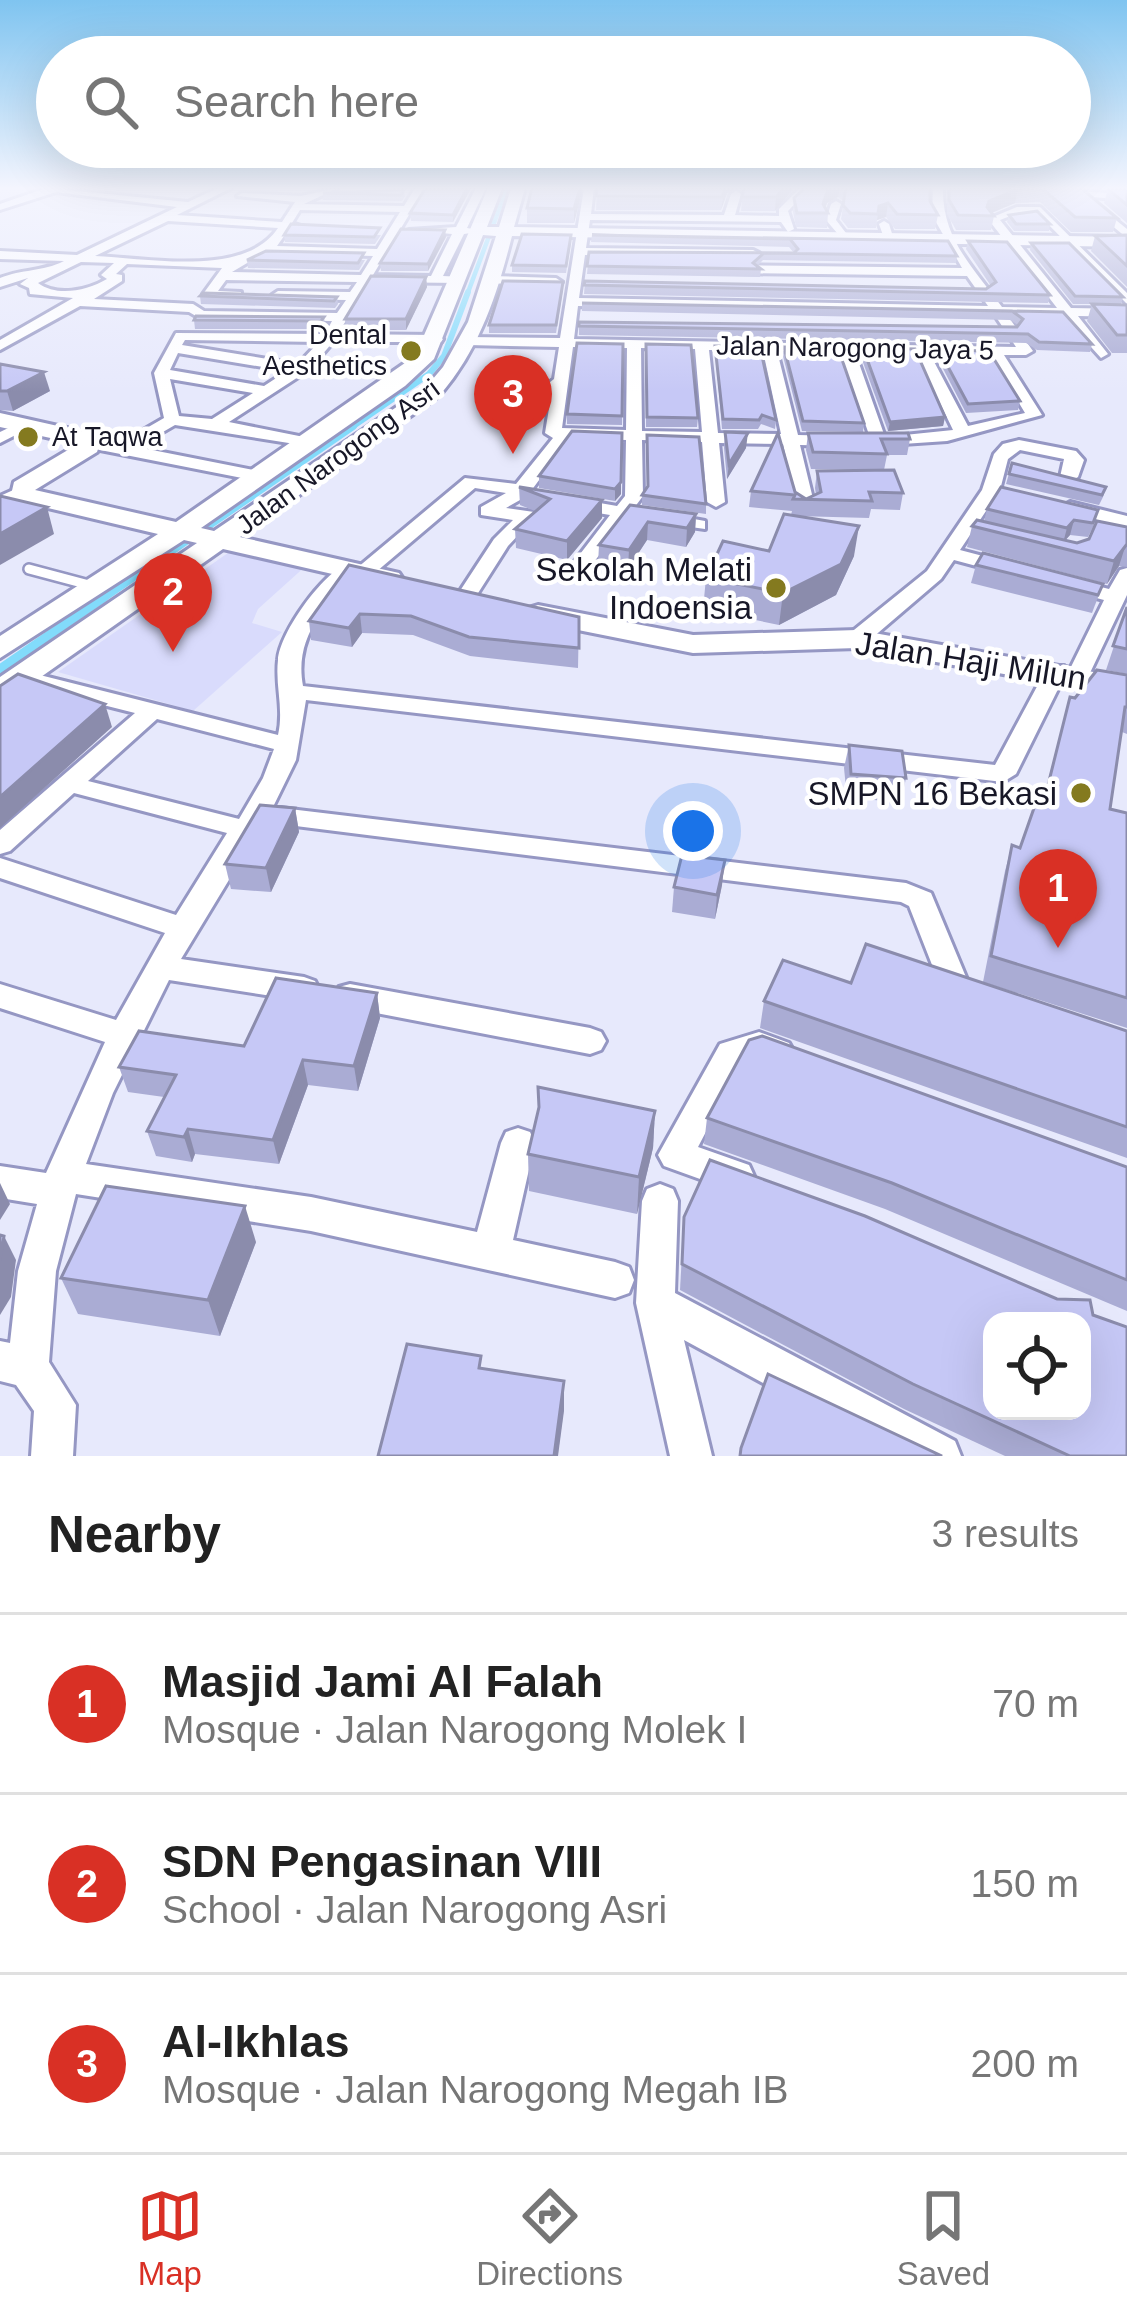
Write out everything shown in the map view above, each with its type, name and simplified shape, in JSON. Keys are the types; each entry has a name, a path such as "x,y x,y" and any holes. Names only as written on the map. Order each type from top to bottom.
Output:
{"street":[{"path":"18,256 447,280"},
{"path":"83,256 26,284 40,287 34,292 194,308 201,315"},
{"path":"251,256 226,270 209,294 354,296"},
{"path":"215,424 300,369 328,338 378,256"},
{"name":"Jalan Narogong Asri","path":"10,684 201,535 262,477 398,382 424,358 436,339 447,280 466,256"},
{"name":"Jalan Narogong Asri","path":"0,649 94,586 201,535 433,391 453,372 468,341 490,280 488,256"},
{"path":"580,256 553,433 879,442 1034,415 995,351"},
{"path":"490,280 579,267 743,256"},
{"path":"796,256 800,269"},
{"path":"959,256 1010,328"},
{"path":"1022,256 1101,353"},
{"path":"1082,256 1127,300"},
{"path":"0,346 118,278 106,275 124,261"},
{"path":"579,267 970,272"},
{"path":"579,267 598,283"},
{"path":"766,269 776,305"},
{"path":"0,283 20,274 41,277"},
{"path":"727,285 808,286"},
{"path":"961,289 984,289"},
{"path":"574,302 1127,313"},
{"path":"813,306 879,442"},
{"path":"172,420 161,373 177,342 201,315 340,316"},
{"path":"571,322 593,322"},
{"path":"986,328 1010,328"},
{"name":"Jalan Narogong Jaya 5","path":"468,341 1026,351 1010,328"},
{"path":"177,342 436,339"},
{"path":"177,342 300,369"},
{"path":"584,562 634,496 634,344"},
{"path":"703,345 716,502"},
{"path":"769,346 806,507"},
{"path":"921,349 962,431"},
{"path":"161,373 266,391"},
{"path":"510,420 560,381"},
{"path":"0,420 262,477"},
{"path":"123,448 172,420 308,443"},
{"path":"0,438 29,424"},
{"path":"469,598 501,543 527,516 487,511 520,492 566,433"},
{"path":"10,498 90,443"},
{"path":"857,639 934,575 991,490 1000,458 1019,445 1070,455 1075,460 1069,477"},
{"path":"799,478 820,478"},
{"path":"52,1456 55,1406 14,1365 60,1184 121,1034 253,822 294,715 295,692 287,663 304,620 355,571 471,482 698,524"},
{"path":"991,490 1014,495"},
{"name":"Jalan Haji Milun","path":"10,498 201,535 469,598 694,644 857,639 1127,687"},
{"path":"1060,505 1127,522"},
{"path":"964,529 986,534"},
{"path":"949,553 1042,578 1117,608"},
{"path":"295,692 1003,774 1067,673 1117,608 1127,574"},
{"path":"10,684 155,708 284,744"},
{"path":"0,844 155,708"},
{"path":"69,784 253,822 907,893 921,900 929,914 956,990 991,1003"},
{"path":"0,868 186,929"},
{"path":"158,968 358,997 590,1041"},
{"path":"0,996 121,1034"},
{"path":"762,1186 676,1155 731,1053 759,1045 803,1061"},
{"path":"490,1253 518,1143"},
{"path":"0,1182 243,1202 615,1280"},
{"path":"660,1201 655,1304 691,1456"},
{"path":"655,1304 940,1456"}],"lane":[{"path":"29,569 94,586"}],"shaded area":[{"path":"235,548 308,564 258,609 252,623 282,632 193,711 58,672"}],"building":[{"path":"256,256 362,256 358,263 247,260"},
{"path":"384,256 432,256 428,264 380,263"},
{"path":"515,256 568,256 566,266 512,265"},
{"path":"588,256 761,256 753,263 761,269 587,266"},
{"path":"978,256 1018,256 1050,295 584,285 585,281 986,289 996,282"},
{"path":"1042,256 1082,256 1123,297 1075,296"},
{"path":"371,276 426,277 406,319 345,319"},
{"path":"503,281 563,282 556,325 489,325"},
{"path":"200,296 337,297 334,301"},
{"path":"1092,304 1127,305 1127,335 1117,335"},
{"path":"1012,311 1063,312 1092,344 1039,342 1028,334 579,326 579,322 1017,327 1023,319"},
{"path":"196,316 324,317 321,321 194,320"},
{"path":"577,343 623,344 622,416 567,414"},
{"path":"646,344 691,345 698,418 647,417"},
{"path":"715,346 760,347 776,420 762,415 759,420 723,419"},
{"path":"784,347 838,348 864,423 803,421"},
{"path":"863,348 915,349 945,417 890,422"},
{"path":"939,350 989,351 1020,401 968,404"},
{"path":"0,364 44,372 0,391"},
{"path":"572,431 622,433 621,482 615,489 539,476"},
{"path":"725,432 748,433 729,464"},
{"path":"778,433 795,492 806,499 821,492 817,471 894,470 903,493 869,492 872,501 793,499 795,495 751,491"},
{"path":"808,433 908,433 910,439 881,439 887,454 813,452"},
{"path":"647,435 699,437 706,504 642,495 648,486"},
{"path":"1012,463 1106,487 1102,495 1009,474"},
{"path":"519,487 602,500 567,541 515,529 550,499"},
{"path":"1001,487 1098,510 1093,523 1074,520 1067,528 987,509"},
{"path":"0,496 47,507 0,534"},
{"path":"630,505 696,514 687,528 648,522 629,550 599,545"},
{"path":"784,514 859,526 841,564 783,593 706,578 723,541 769,551"},
{"path":"977,520 1077,543 1089,539 1097,521 1127,527 1127,544 1114,561 972,526"},
{"path":"983,553 1103,584 1098,595 976,565"},
{"path":"349,565 579,617 579,648 469,637 411,616 360,614 349,628 309,621"},
{"path":"1127,607 1127,649 1113,646"},
{"path":"1097,670 1127,675 1127,707 1110,809 1127,813 1127,998 991,956 1012,845 1020,848 1040,791 1046,793 1070,697 1075,698"},
{"path":"18,674 105,704 0,797 0,686"},
{"path":"849,745 902,751 906,778 851,774"},
{"path":"260,805 295,808 266,868 225,864"},
{"path":"682,855 725,860 717,895 674,887"},
{"path":"866,944 1127,1031 1127,1127 764,1001 783,960 851,983"},
{"path":"276,978 377,993 354,1066 303,1060 273,1140 188,1129 184,1137 147,1131 176,1075 119,1067 139,1031 244,1046"},
{"path":"762,1036 1127,1167 1127,1280 892,1183 707,1118 749,1040"},
{"path":"538,1087 655,1111 639,1177 528,1154 539,1107"},
{"path":"710,1160 865,1216 1057,1299 1090,1300 1093,1315 1127,1327 1127,1456 1070,1456 992,1420 1091,1420 1091,1312 983,1312 983,1416 682,1264 684,1217"},
{"path":"106,1186 245,1206 208,1300 61,1278"},
{"path":"407,1344 481,1356 479,1368 564,1381 554,1456 378,1456"},
{"path":"768,1374 942,1456 740,1456"}],"waterway":[{"path":"467,295 482,256"},
{"path":"349,429 429,374 444,356 468,292"},
{"path":"99,601 353,426"},
{"path":"0,669 103,598"}],"place":[{"name":"Dental Aesthetics","path":"411,351"},
{"name":"At Taqwa","path":"28,437"},
{"name":"Al-Ikhlas","path":"513,454"},
{"name":"Sekolah Melati Indoensia","path":"776,588"},
{"name":"SDN Pengasinan VIII","path":"173,652"},
{"name":"SMPN 16 Bekasi","path":"1081,793"},
{"name":"Masjid Jami Al Falah","path":"1058,948"}]}
